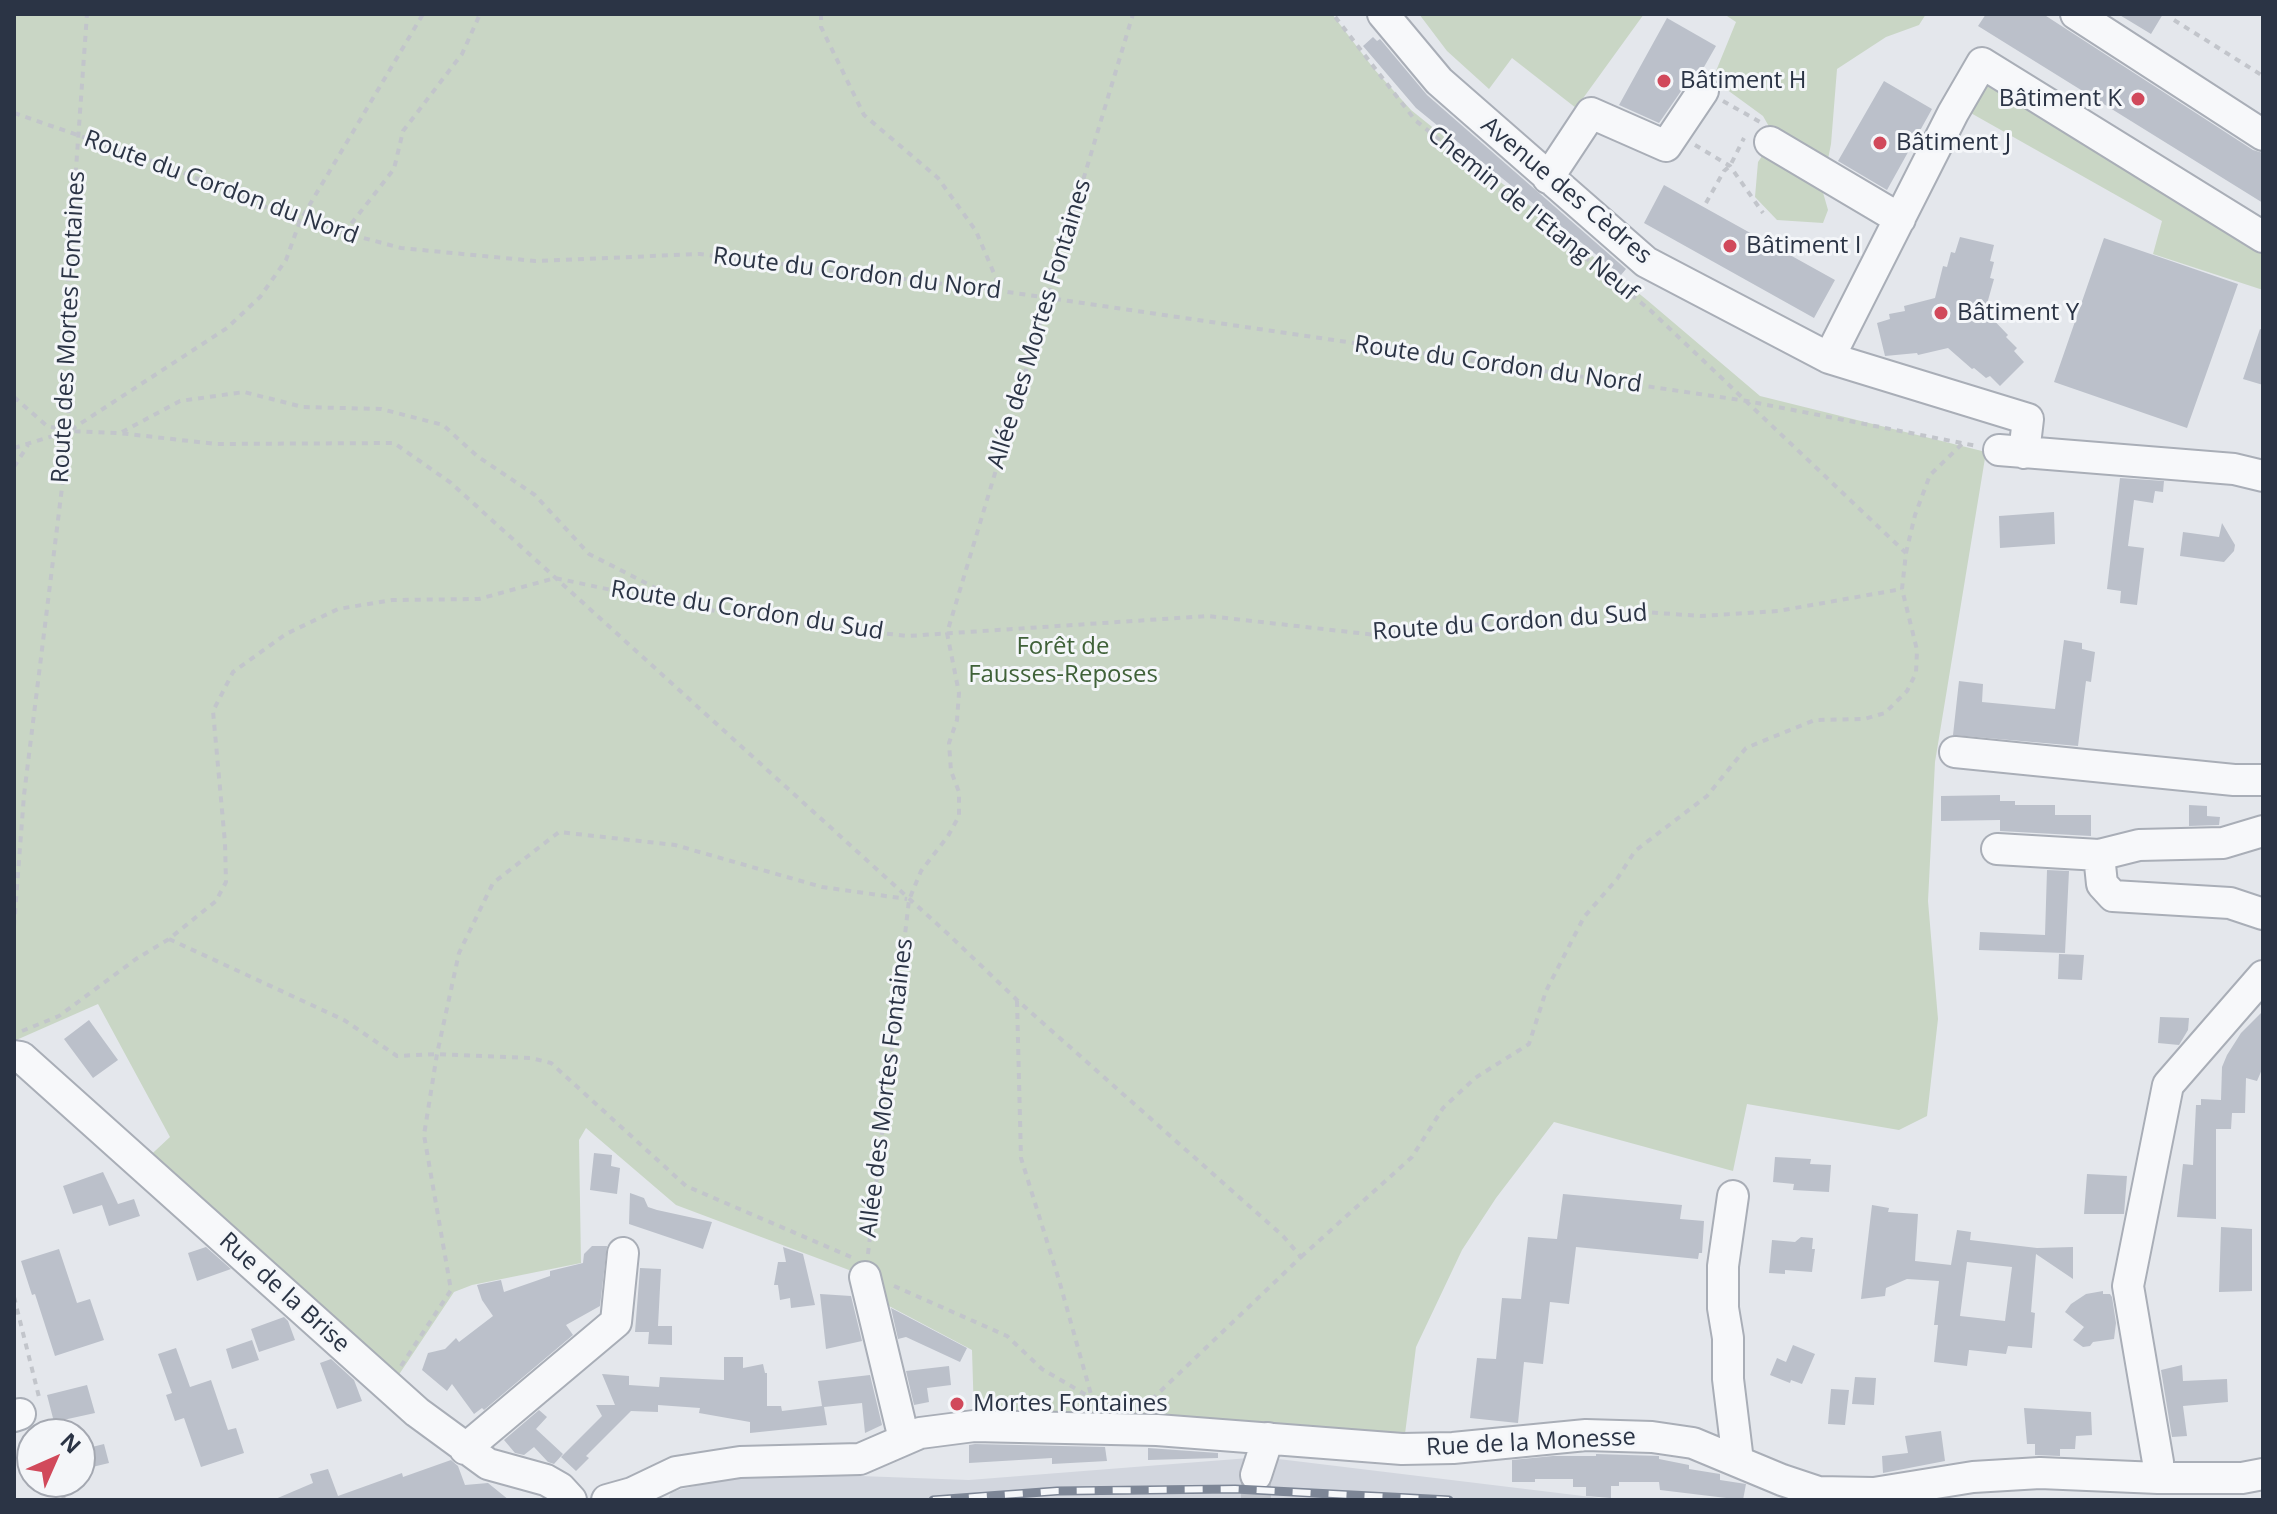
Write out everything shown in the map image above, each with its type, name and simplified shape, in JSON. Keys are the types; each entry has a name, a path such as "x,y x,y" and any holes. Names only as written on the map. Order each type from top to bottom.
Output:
{"street":[{"name":"Avenue des Cèdres","path":"1383,14 1439,81 1646,262 1829,358 2014,414 1994,449"},
{"path":"2076,14 2263,135"},
{"path":"1829,358 1953,113 1982,63 2263,237"},
{"path":"1548,178 1591,113 1666,146 1703,91"},
{"path":"1762,130 1900,219"},
{"path":"1994,449 2234,469 2263,476"},
{"path":"1955,752 2234,780 2263,780"},
{"path":"1997,849 2099,855 2139,845 2223,843 2263,831"},
{"path":"2099,855 2102,884 2113,896 2230,903 2263,914"},
{"path":"2158,1478 2158,1462 2128,1286 2168,1085 2263,976"},
{"name":"Rue de la Brise","path":"14,1056 21,1057 388,1386 465,1449 488,1464 546,1480 560,1488 571,1500"},
{"path":"1733,1196 1723,1266 1723,1308 1738,1461"},
{"path":"465,1449 616,1322 623,1253"},
{"path":"866,1270 904,1439"},
{"name":"Rue de la Monesse","path":"607,1500 645,1494 676,1472 740,1462 860,1459 920,1433 974,1426 1157,1430 1402,1449 1453,1448 1586,1435 1652,1437 1693,1443 1818,1492 1874,1493 1973,1477 2040,1473 2158,1478 2242,1478 2263,1474"},
{"path":"1256,1475 1268,1438"}],"path":[{"name":"Route des Mortes Fontaines","path":"14,926 24,795 69,431 67,312 87,14"},
{"path":"14,448 69,431 227,328 260,297 286,260 300,221 423,14"},
{"path":"344,234 394,169 403,131 462,54 480,14"},
{"path":"821,14 821,27 864,115 938,178 976,231 1001,291"},
{"name":"Allée des Mortes Fontaines","path":"947,633 1133,14"},
{"name":"Chemin de l'Etang Neuf","path":"1333,14 1415,120 1650,310 1906,553"},
{"path":"2174,20 2263,76"},
{"path":"1703,91 1762,130 1724,171 1706,203"},
{"name":"Route du Cordon du Nord","path":"14,113 167,166 300,221 401,248 535,261 700,254 1001,291 1747,401 1994,449"},
{"path":"1675,133 1730,166 1763,213"},
{"path":"119,433 180,401 244,392 303,407 381,409 443,425 477,456 535,495 589,554 692,607"},
{"path":"14,397 47,426 69,431 119,433 216,444 394,443 451,483 1017,1000 1200,1160 1283,1236 1301,1257"},
{"path":"14,467 29,443"},
{"path":"1157,1430 1142,1417 1144,1406 1412,1157 1443,1108 1475,1078 1529,1044 1546,991 1584,917 1617,879 1635,851 1707,796 1746,748 1815,720 1864,719 1885,713 1907,691 1916,673 1917,650 1902,589 1915,515 1930,475 1994,449"},
{"path":"15,1034 59,1016 136,959 169,939 216,901 226,882 213,711 233,672 286,634 338,609 392,600 479,599 555,578"},
{"name":"Route du Cordon du Sud","path":"555,578 692,607 789,623 908,636 1208,616 1376,635 1561,616 1644,612 1701,616 1778,611 1902,589"},
{"path":"909,900 921,871 959,816 959,792 951,771 949,743 957,720 959,693 947,633"},
{"path":"388,1386 451,1290 424,1135 437,1054 459,953 493,883 559,832 675,845 822,887 909,900"},
{"name":"Allée des Mortes Fontaines","path":"866,1270 909,900"},
{"path":"169,939 344,1020 397,1056 437,1054 531,1058 551,1063 686,1186 866,1270 884,1282 1007,1336 1042,1369 1092,1400 1105,1404"},
{"path":"1017,1000 1021,1158 1092,1400"},
{"path":"14,1297 30,1413"}],"shaded area":[{"path":"1262,1457 1616,1500 668,1500 671,1492 751,1472 969,1480"}],"green space":[{"name":"Forêt de Fausses-Reposes","path":"14,14 1332,14 1374,69 1411,110 1647,300 1760,396 1986,452 1935,762 1928,901 1938,1019 1927,1116 1899,1130 1747,1104 1733,1171 1554,1122 1496,1198 1462,1250 1416,1347 1404,1442 974,1416 972,1350 872,1297 865,1276 676,1205 586,1128 579,1140 581,1263 472,1285 454,1292 396,1379 141,1164 170,1137 98,1004 14,1041"},
{"path":"1419,14 1644,14 1576,108 1512,58 1489,89 1447,51"},
{"path":"1724,14 1926,14 1919,25 1886,37 1837,69 1831,144 1822,189 1828,210 1823,223 1777,220 1755,197 1758,162 1775,137 1763,116 1726,89 1730,79 1716,71 1736,22"},
{"path":"1988,77 2263,246 2263,290 2153,254 2162,221 1969,112"}],"building":[{"name":"Bâtiment K","path":"1986,14 2043,14 2253,150 2263,153 2263,203 1978,26"},
{"path":"2118,14 2163,14 2151,34"},
{"name":"Bâtiment H","path":"1667,18 1716,46 1700,74 1688,81 1659,123 1619,105"},
{"path":"1373,37 1377,41 1380,39 1427,95 1626,269 1621,275 1416,108 1363,46"},
{"name":"Bâtiment J","path":"1884,81 1932,109 1887,190 1838,161"},
{"name":"Bâtiment I","path":"1664,185 1835,280 1814,318 1644,223"},
{"name":"Bâtiment Y","path":"1960,237 1994,245 1990,278 1994,279 1985,311 2008,335 2006,337 2017,348 2014,351 2024,362 2000,386 1990,376 1986,378 1972,369 1948,348 1918,355 1885,356 1877,323 1890,319 1889,314 1905,311 1904,306 1935,298 1943,266 1947,267"},
{"path":"2104,238 2238,284 2187,428 2054,382"},
{"path":"2260,329 2263,330 2263,385 2243,379"},
{"path":"2120,478 2164,481 2163,492 2155,491 2153,503 2134,500 2128,546 2144,548 2137,605 2120,603 2121,591 2107,589"},
{"path":"2054,512 2055,544 2000,548 1999,516"},
{"path":"2222,523 2235,545 2234,551 2224,562 2180,556 2183,532 2219,537"},
{"path":"2064,640 2082,643 2082,649 2095,652 2091,682 2086,681 2078,746 1953,735 1959,681 1983,684 1982,702 2055,709"},
{"path":"2000,795 2000,801 2015,801 2015,805 2055,805 2055,815 2091,815 2091,836 2000,831 2000,820 1941,821 1941,796"},
{"path":"2189,805 2207,806 2207,816 2220,817 2219,825 2189,826"},
{"path":"2047,870 2069,871 2065,953 1979,950 1980,932 2045,935"},
{"path":"2059,954 2084,955 2082,980 2058,979"},
{"path":"2263,1011 2263,1067 2257,1081 2246,1078 2245,1113 2232,1113 2231,1129 2216,1129 2216,1219 2177,1217 2183,1164 2193,1165 2196,1105 2201,1105 2201,1099 2221,1100 2222,1067 2227,1055 2241,1033"},
{"path":"2160,1017 2189,1018 2188,1030 2179,1045 2158,1043"},
{"path":"89,1020 118,1060 93,1078 64,1039"},
{"path":"594,1153 612,1155 611,1166 620,1168 617,1194 590,1190"},
{"path":"1775,1157 1811,1159 1810,1164 1831,1165 1829,1192 1793,1190 1794,1184 1773,1182"},
{"path":"103,1172 118,1204 134,1199 140,1216 109,1226 102,1205 73,1214 63,1186"},
{"path":"2087,1174 2127,1176 2124,1214 2084,1214"},
{"path":"630,1193 644,1198 648,1207 712,1222 703,1249 629,1224"},
{"path":"1563,1194 1682,1205 1680,1219 1704,1221 1702,1253 1699,1253 1698,1259 1576,1247 1569,1304 1550,1302 1543,1364 1524,1362 1518,1423 1470,1418 1477,1358 1496,1359 1502,1298 1521,1299 1528,1237 1557,1239"},
{"path":"1872,1205 1889,1208 1888,1212 1918,1214 1915,1261 1951,1265 1957,1230 1971,1232 1970,1240 2037,1248 2073,1247 2073,1279 2036,1254 2031,1312 2035,1313 2032,1348 2008,1346 2006,1354 1969,1350 1967,1366 1934,1362 1939,1281 1907,1279 1886,1288 1885,1296 1861,1299","holes":["1967,1262 2012,1267 2005,1321 1960,1316"]},
{"path":"2221,1227 2252,1229 2252,1291 2219,1292"},
{"path":"1801,1237 1813,1238 1812,1272 1785,1270 1785,1274 1769,1273 1772,1240 1795,1242"},
{"path":"592,1246 607,1246 600,1306 566,1325 573,1335 484,1410 482,1408 474,1414 452,1384 447,1391 422,1370 428,1353 445,1349 456,1338 459,1342 493,1316 482,1300 477,1285 501,1280 504,1292 550,1276 550,1271 583,1263 584,1254"},
{"path":"206,1247 231,1269 197,1281 188,1253"},
{"path":"783,1247 803,1254 815,1305 791,1308 790,1298 780,1300 778,1285 774,1285 778,1262 786,1262"},
{"path":"59,1249 77,1303 90,1299 104,1340 55,1356 21,1261"},
{"path":"640,1268 661,1269 658,1326 672,1326 672,1345 648,1344 649,1332 635,1332"},
{"path":"2103,1291 2103,1294 2112,1297 2116,1323 2114,1339 2083,1347 2073,1340 2084,1327 2065,1312 2086,1294"},
{"path":"820,1294 851,1296 862,1341 826,1349"},
{"path":"891,1308 967,1348 960,1362 906,1337 898,1339"},
{"path":"284,1317 295,1340 259,1352 251,1329"},
{"path":"252,1340 259,1360 232,1369 226,1349"},
{"path":"1793,1345 1815,1354 1802,1384 1770,1375 1777,1358 1786,1362"},
{"path":"176,1348 190,1387 211,1380 228,1430 236,1428 244,1453 201,1467 184,1418 175,1421 166,1395 172,1393 158,1354"},
{"path":"724,1357 743,1357 743,1368 763,1364 767,1373 767,1406 781,1406 782,1411 822,1406 818,1381 870,1375 882,1425 865,1433 862,1403 824,1407 827,1425 750,1433 750,1422 699,1413 700,1408 658,1405 658,1412 631,1411 586,1456 589,1458 576,1471 561,1457 602,1416 596,1405 615,1405 602,1374 629,1376 629,1385 659,1387 660,1377 724,1380"},
{"path":"331,1359 354,1380 362,1401 337,1409 320,1363"},
{"path":"2182,1365 2183,1381 2227,1379 2228,1402 2183,1406 2187,1436 2172,1437 2161,1370"},
{"path":"949,1366 951,1385 927,1388 929,1402 914,1405 906,1371"},
{"path":"1855,1377 1876,1378 1874,1405 1852,1404"},
{"path":"87,1385 95,1413 53,1418 47,1395"},
{"path":"1831,1389 1849,1390 1845,1425 1828,1424"},
{"path":"2024,1408 2091,1412 2092,1435 2076,1436 2075,1449 2060,1449 2060,1456 2035,1455 2035,1444 2027,1444"},
{"path":"539,1410 547,1417 536,1429 563,1454 554,1464 534,1447 524,1455 515,1453 504,1440"},
{"path":"1941,1431 1945,1461 1883,1473 1882,1456 1908,1453 1905,1436"},
{"path":"104,1444 109,1463 96,1466 96,1446"},
{"path":"969,1445 1105,1447 1107,1461 1052,1464 1052,1458 969,1463"},
{"path":"1148,1448 1218,1453 1218,1458 1148,1460"},
{"path":"1596,1454 1659,1456 1659,1459 1689,1465 1689,1469 1720,1474 1720,1480 1746,1484 1743,1500 1660,1490 1659,1482 1619,1482 1619,1486 1611,1486 1611,1498 1586,1496 1586,1487 1573,1487 1573,1479 1512,1482 1512,1460"},
{"path":"451,1460 458,1466 465,1485 488,1483 509,1500 273,1500 313,1483 310,1474 328,1469 338,1496 402,1473 403,1477"}],"tunnel":[{"path":"1256,1475 1256,1500"}],"railway":[{"path":"933,1500 1057,1491 1235,1489 1449,1500"}],"place":[{"name":"Bâtiment H","path":"1664,81"},
{"name":"Bâtiment K","path":"2138,99"},
{"name":"Bâtiment J","path":"1880,143"},
{"name":"Bâtiment I","path":"1730,246"},
{"name":"Bâtiment Y","path":"1941,313"},
{"name":"Mortes Fontaines","path":"957,1404"}]}
